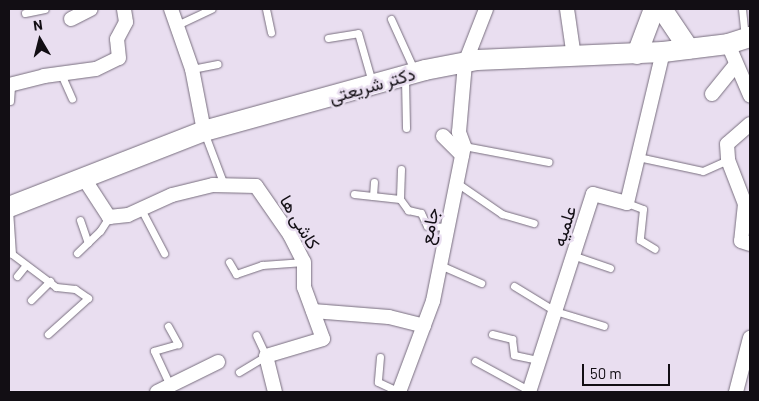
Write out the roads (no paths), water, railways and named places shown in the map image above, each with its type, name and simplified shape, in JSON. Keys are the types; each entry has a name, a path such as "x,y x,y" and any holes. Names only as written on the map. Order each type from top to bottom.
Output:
{"main road":[{"path":"637,54 654,9"},
{"path":"662,9 689,49"},
{"name":"دکتر شریعتی","path":"9,209 82,177 204,131 410,74 465,63 664,52 741,40"}],"street":[{"path":"71,20 91,9"},
{"path":"10,85 96,69 118,58 117,39 126,22 124,9"},
{"path":"170,9 192,69 204,131"},
{"name":"جامع","path":"400,392 424,326 440,265 463,150 459,132 465,63 486,9"},
{"path":"567,9 574,57"},
{"path":"712,94 735,66 741,40"},
{"path":"627,203 664,52"},
{"path":"735,66 750,96"},
{"path":"750,124 727,144 728,160 745,204 741,241 750,244"},
{"path":"443,136 463,150"},
{"path":"82,177 109,217"},
{"name":"کاشی ها","path":"109,217 128,216 172,195 224,186 256,186 290,235 304,262 304,287 323,339 266,356"},
{"name":"علمیه","path":"530,392 538,360 575,256 593,194 627,203"},
{"path":"313,311 389,317 424,326"},
{"path":"736,392 750,338"},
{"path":"266,356 271,391"},
{"path":"157,392 218,362"}],"lane":[{"path":"25,14 45,9"},
{"path":"177,24 211,9"},
{"path":"266,9 271,32"},
{"path":"741,40 742,9"},
{"path":"391,19 410,74 406,128"},
{"path":"328,38 358,33 373,84"},
{"path":"192,69 218,64"},
{"path":"61,74 72,99"},
{"path":"10,85 10,101"},
{"path":"204,131 224,186"},
{"path":"463,150 549,162"},
{"path":"638,157 703,171 728,160"},
{"path":"401,169 400,199 408,210 421,213 427,226 448,227"},
{"path":"373,196 374,182"},
{"path":"456,182 502,214 534,223"},
{"path":"354,194 400,199"},
{"path":"627,203 644,209 640,240 655,249"},
{"path":"9,209 12,254 56,287 75,289 88,298 48,334"},
{"path":"141,209 164,253"},
{"path":"77,253 88,243 109,217"},
{"path":"80,220 88,243"},
{"path":"575,256 610,268"},
{"path":"229,262 236,274 262,265 304,262"},
{"path":"17,276 26,265"},
{"path":"440,265 481,283"},
{"path":"31,300 50,281"},
{"path":"514,286 555,311 604,326"},
{"path":"168,326 178,344 154,351 170,386"},
{"path":"492,334 512,339 514,355 538,360"},
{"path":"239,372 266,356 256,335"},
{"path":"380,357 378,382 400,392"},
{"path":"475,361 530,392"}]}
